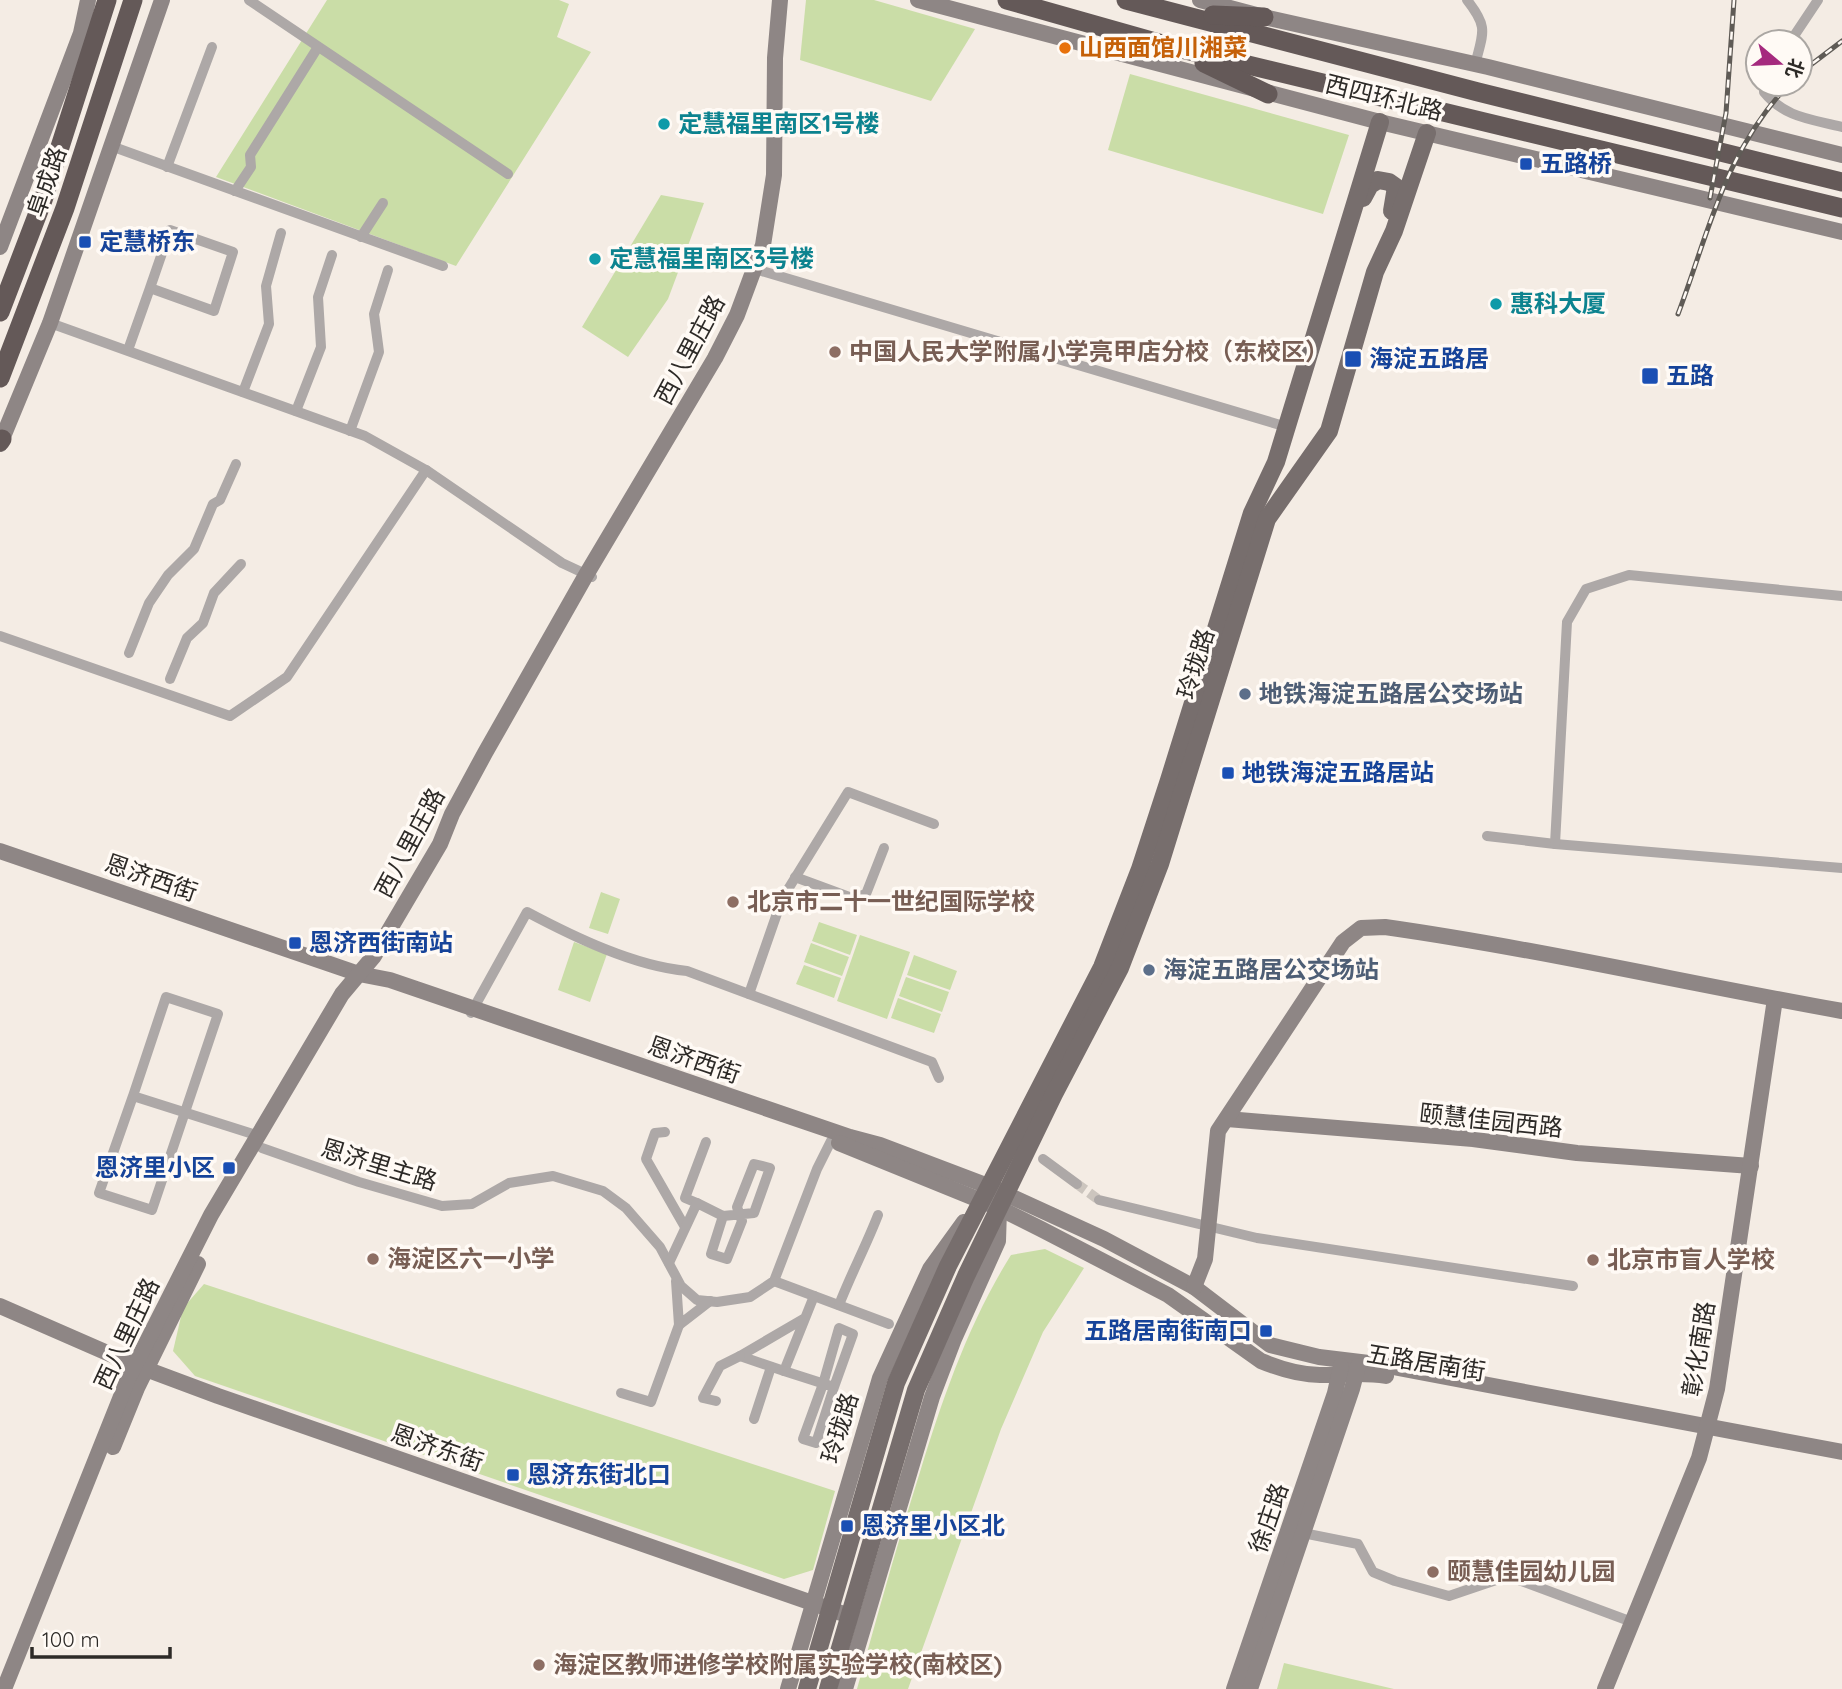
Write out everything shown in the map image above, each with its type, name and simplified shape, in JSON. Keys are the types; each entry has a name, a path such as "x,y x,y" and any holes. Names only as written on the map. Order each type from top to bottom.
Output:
{"highway":[{"name":"阜成路","path":"0,312 43,200 107,0"},
{"name":"阜成路","path":"0,378 65,208 133,0"},
{"name":"西四环北路","path":"1007,0 1169,46 1842,208"},
{"name":"西四环北路","path":"1126,0 1842,182"},
{"path":"1174,13 1264,17"},
{"path":"1169,46 1268,94"}],"main road":[{"name":"玲珑路","path":"807,1689 821,1606 896,1383 984,1193 1102,967 1140,869 1252,513 1276,462 1380,122"},
{"name":"玲珑路","path":"828,1689 857,1618 916,1390 1002,1201 1120,968 1160,864 1267,519 1329,431 1376,272 1394,231 1427,133"},
{"path":"1350,222 1370,185 1378,180 1396,187 1397,193 1376,272"}],"street":[{"path":"0,247 81,33 88,0"},
{"path":"1,442 50,323 162,0"},
{"path":"248,0 508,174"},
{"name":"西八里庄路","path":"758,270 774,175 775,58 780,0"},
{"name":"西八里庄路","path":"4,1689 141,1367 260,1142 363,975 381,960 447,845 458,814 589,576 731,343 771,241 782,154 791,0"},
{"name":"西四环北路","path":"918,0 1268,94 1842,232"},
{"name":"西四环北路","path":"1199,0 1842,155"},
{"path":"1468,0 1484,27 1475,65"},
{"path":"1799,28 1818,0"},
{"path":"167,167 212,47"},
{"path":"235,191 251,166 250,155 318,47"},
{"path":"1769,98 1778,108 1789,113 1842,127"},
{"path":"111,146 443,266"},
{"path":"361,237 383,203"},
{"path":"128,350 170,230 233,252 214,311 150,288"},
{"path":"243,392 268,324 265,286 281,233"},
{"path":"296,411 321,347 318,297 332,255"},
{"path":"350,431 379,352 374,314 388,270"},
{"path":"758,270 1287,427"},
{"path":"50,323 366,436 426,470 562,563 589,576"},
{"path":"129,653 149,603 167,576 194,549 213,504 220,500 236,464"},
{"path":"0,636 230,716 287,677 426,470"},
{"path":"170,679 187,638 203,622 214,593 241,564"},
{"path":"1555,844 1567,622 1586,589 1629,575 1842,596"},
{"path":"749,994 782,899 848,792 934,824"},
{"path":"1487,836 1842,868"},
{"path":"795,877 852,898 866,894 884,848"},
{"name":"恩济西街","path":"0,850 363,975 384,990 472,1012 850,1137 873,1142 1002,1201"},
{"path":"472,1012 527,912 577,938 668,969 687,971 932,1062 939,1078"},
{"path":"1194,1287 1205,1259 1218,1131 1343,942 1361,928 1385,927 1548,953 1842,1011"},
{"path":"166,997 218,1014 152,1210 99,1193 133,1096 166,997"},
{"name":"彰化南路","path":"1605,1689 1706,1436 1717,1389 1775,999"},
{"name":"恩济西街","path":"472,1012 984,1193"},
{"name":"恩济里主路","path":"133,1096 186,1113 348,1179 442,1206 472,1204 509,1183 553,1176 603,1191 626,1208 660,1247 681,1286 697,1300 710,1301"},
{"name":"颐慧佳园西路","path":"1227,1119 1472,1139 1577,1153 1751,1166"},
{"path":"665,1132 655,1133 646,1160 685,1227"},
{"path":"679,1325 710,1301 750,1297 774,1281 817,1169 831,1141"},
{"path":"706,1142 685,1198 723,1216 740,1214 754,1213 770,1168 754,1164 737,1206 740,1214 742,1220 727,1259 711,1254 723,1216"},
{"path":"1043,1159 1077,1184"},
{"path":"1099,1200 1257,1238 1573,1286"},
{"name":"五路居南街","path":"1002,1201 1104,1239 1194,1287 1270,1345 1292,1352 1374,1374 1842,1462"},
{"name":"五路居南街","path":"1002,1201 1167,1295 1261,1362 1316,1375 1349,1368 1842,1452"},
{"path":"669,1263 697,1203"},
{"path":"839,1305 878,1215"},
{"path":"621,1393 651,1402 679,1325 675,1274"},
{"path":"774,1281 889,1324"},
{"path":"784,1371 814,1296"},
{"name":"恩济东街","path":"0,1306 141,1367 857,1618"},
{"path":"716,1401 704,1398 720,1366 805,1318"},
{"path":"740,1356 828,1385"},
{"name":"西八里庄路","path":"15,1689 141,1367"},
{"path":"754,1419 771,1367"},
{"name":"徐庄路","path":"1250,1689 1303,1533 1349,1368"},
{"name":"徐庄路","path":"1234,1689 1335,1393 1349,1368"},
{"path":"1303,1533 1359,1544 1373,1572 1449,1596 1508,1576 1632,1622"},
{"name":"玲珑路","path":"788,1689 821,1606"},
{"name":"玲珑路","path":"845,1689 857,1618"}],"green space":[{"path":"327,0 559,0 569,4 557,37 591,52 456,266 216,177"},
{"path":"806,0 874,0 975,29 931,101 800,60"},
{"path":"1130,74 1349,135 1323,214 1108,150"},
{"path":"661,195 704,203 668,299 628,357 582,327"},
{"path":"601,892 620,899 608,934 589,928"},
{"path":"819,922 857,935 850,955 812,941"},
{"path":"860,935 910,952 887,1019 837,1001"},
{"path":"574,942 607,954 590,1002 558,990"},
{"path":"811,943 849,957 842,976 804,962"},
{"path":"914,955 957,971 950,990 907,975"},
{"path":"804,965 841,978 834,998 796,984"},
{"path":"906,977 949,992 942,1012 899,996"},
{"path":"898,998 941,1014 934,1033 891,1018"},
{"path":"1045,1249 1084,1268 1043,1332 1001,1429 908,1689 857,1689 929,1444 970,1333 1011,1255"},
{"path":"204,1284 835,1491 813,1570 784,1579 195,1376 173,1351 183,1308"},
{"path":"1284,1663 1394,1689 1277,1689"}],"tunnel":[{"path":"1077,1184 1099,1200"}],"railway":[{"path":"1710,198 1726,113 1734,0"},
{"path":"1814,62 1842,41"},
{"path":"1678,314 1721,193 1749,137 1777,98"}],"place":[{"name":"山西面馆川湘菜","path":"1065,48"},
{"name":"定慧福里南区1号楼","path":"664,124"},
{"name":"五路桥","path":"1526,164"},
{"name":"定慧桥东","path":"85,242"},
{"name":"定慧福里南区3号楼","path":"595,259"},
{"name":"惠科大厦","path":"1496,304"},
{"name":"中国人民大学附属小学亮甲店分校（东校区）","path":"835,352"},
{"name":"海淀五路居","path":"1353,359"},
{"name":"五路","path":"1650,376"},
{"name":"地铁海淀五路居公交场站","path":"1245,694"},
{"name":"地铁海淀五路居站","path":"1228,773"},
{"name":"北京市二十一世纪国际学校","path":"733,902"},
{"name":"恩济西街南站","path":"295,943"},
{"name":"海淀五路居公交场站","path":"1149,970"},
{"name":"恩济里小区","path":"229,1168"},
{"name":"海淀区六一小学","path":"373,1259"},
{"name":"北京市盲人学校","path":"1593,1260"},
{"name":"五路居南街南口","path":"1266,1331"},
{"name":"恩济东街北口","path":"513,1475"},
{"name":"恩济里小区北","path":"847,1526"},
{"name":"颐慧佳园幼儿园","path":"1433,1572"},
{"name":"海淀区教师进修学校附属实验学校(南校区)","path":"539,1665"}]}
